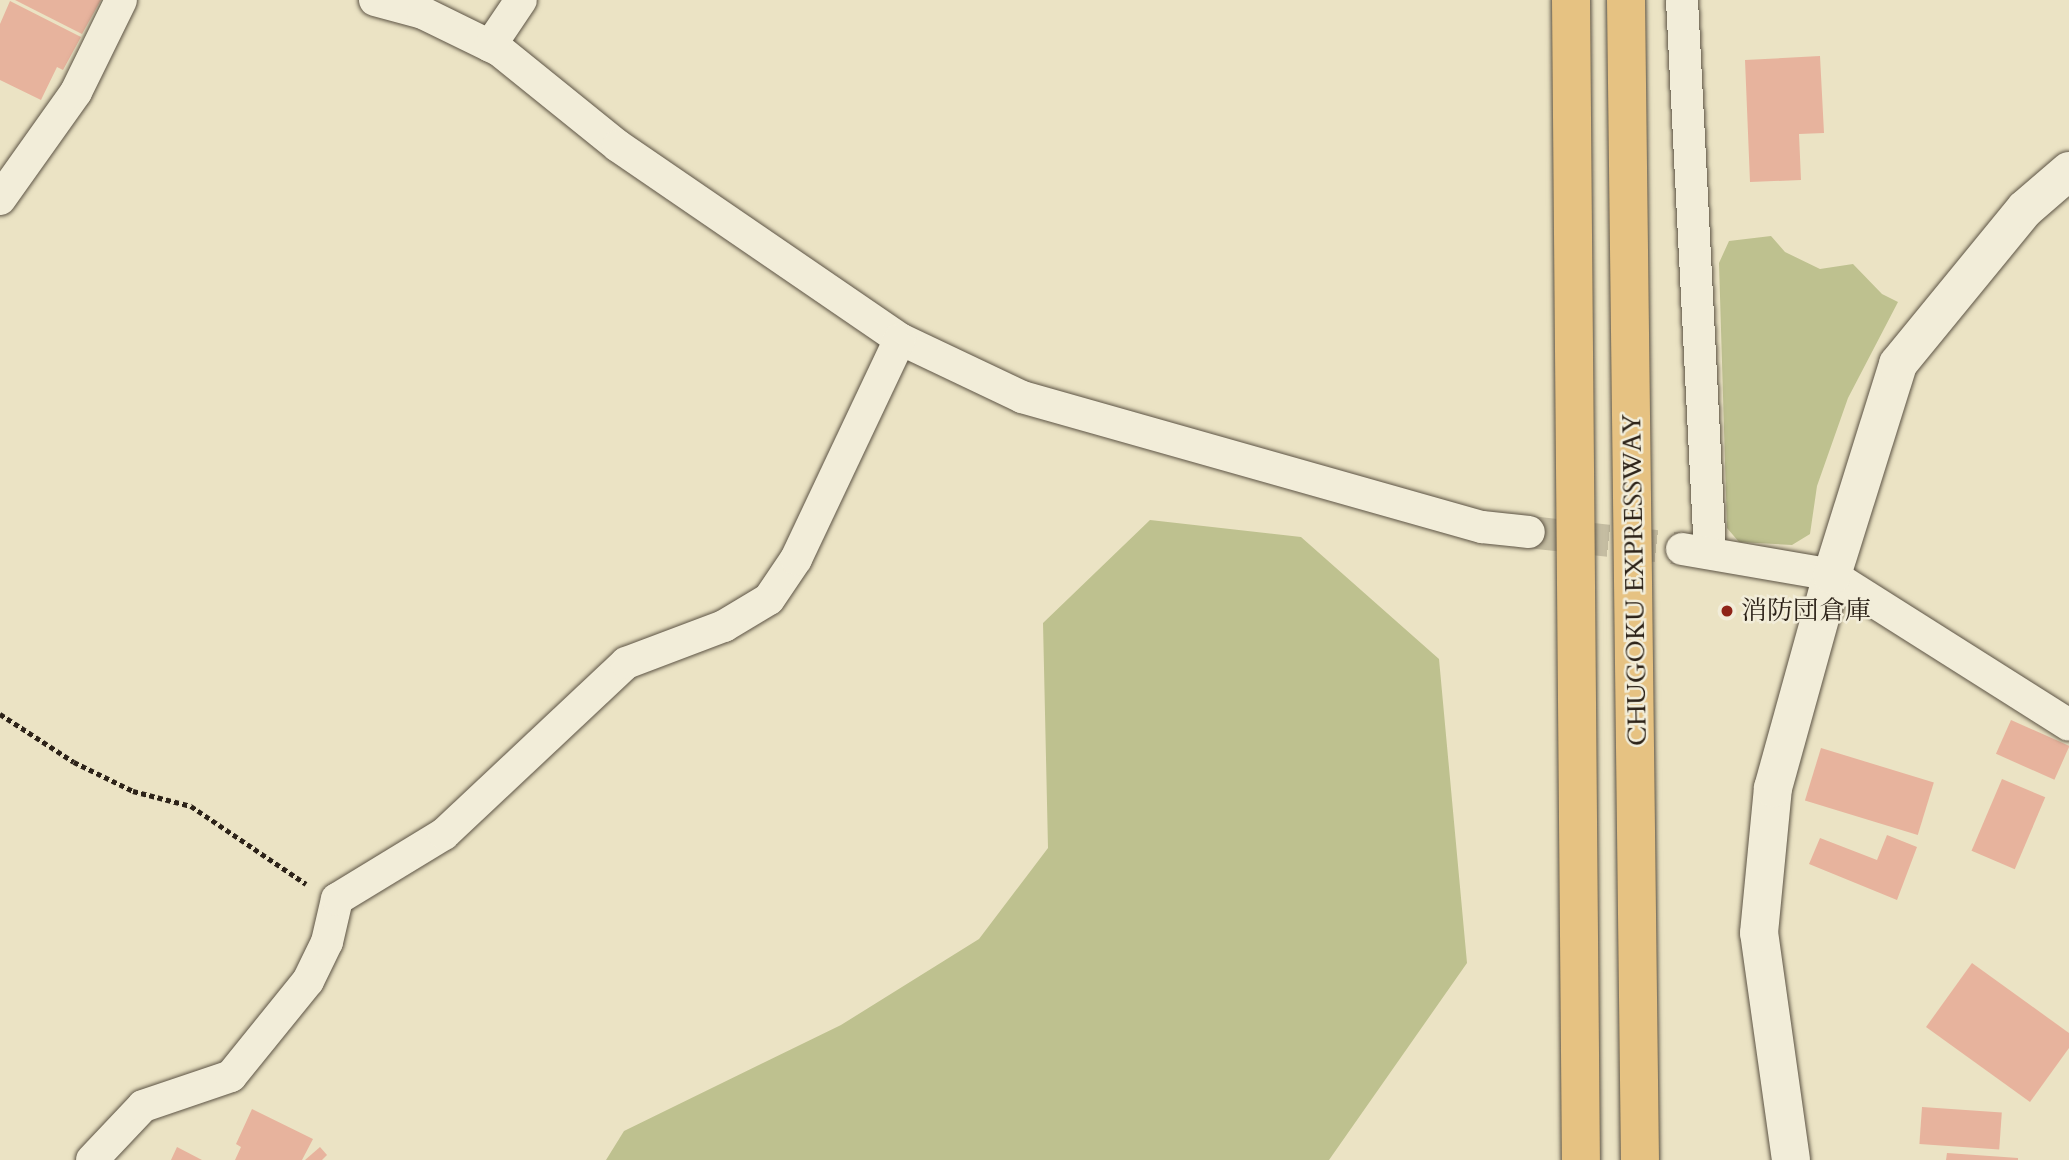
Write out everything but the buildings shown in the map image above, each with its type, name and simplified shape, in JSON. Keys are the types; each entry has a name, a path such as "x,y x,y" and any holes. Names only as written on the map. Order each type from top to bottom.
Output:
{"highway":[{"path":"1571,0 1581,1160"},
{"name":"CHUGOKU EXPRESSWAY","path":"1626,0 1640,1160"}],"street":[{"path":"0,199 76,92 121,0"},
{"path":"374,0 423,13 490,46 618,146 900,339 1022,397 1482,527 1529,532"},
{"path":"490,46 520,0"},
{"path":"1682,0 1696,551 1832,575 2069,725"},
{"path":"1791,1160 1759,933 1773,788 1832,575 1898,364 2025,209 2069,171"},
{"path":"92,1160 143,1107 231,1076 308,981 327,942 337,899 444,834 626,663 724,626 769,599 796,559 900,339"}],"path":[{"path":"0,714 74,762 133,791 191,806 290,877 337,899"}],"green space":[{"path":"1771,236 1785,252 1820,269 1853,264 1882,294 1898,302 1848,398 1817,486 1810,534 1792,545 1739,542 1727,528 1719,263 1729,241"},
{"path":"1150,520 1301,537 1439,659 1467,963 1329,1160 606,1160 624,1131 841,1025 979,939 1048,848 1043,623"}],"tunnel":[{"path":"1529,532 1682,549"}],"place":[{"name":"消防団倉庫","path":"1727,611"}]}
